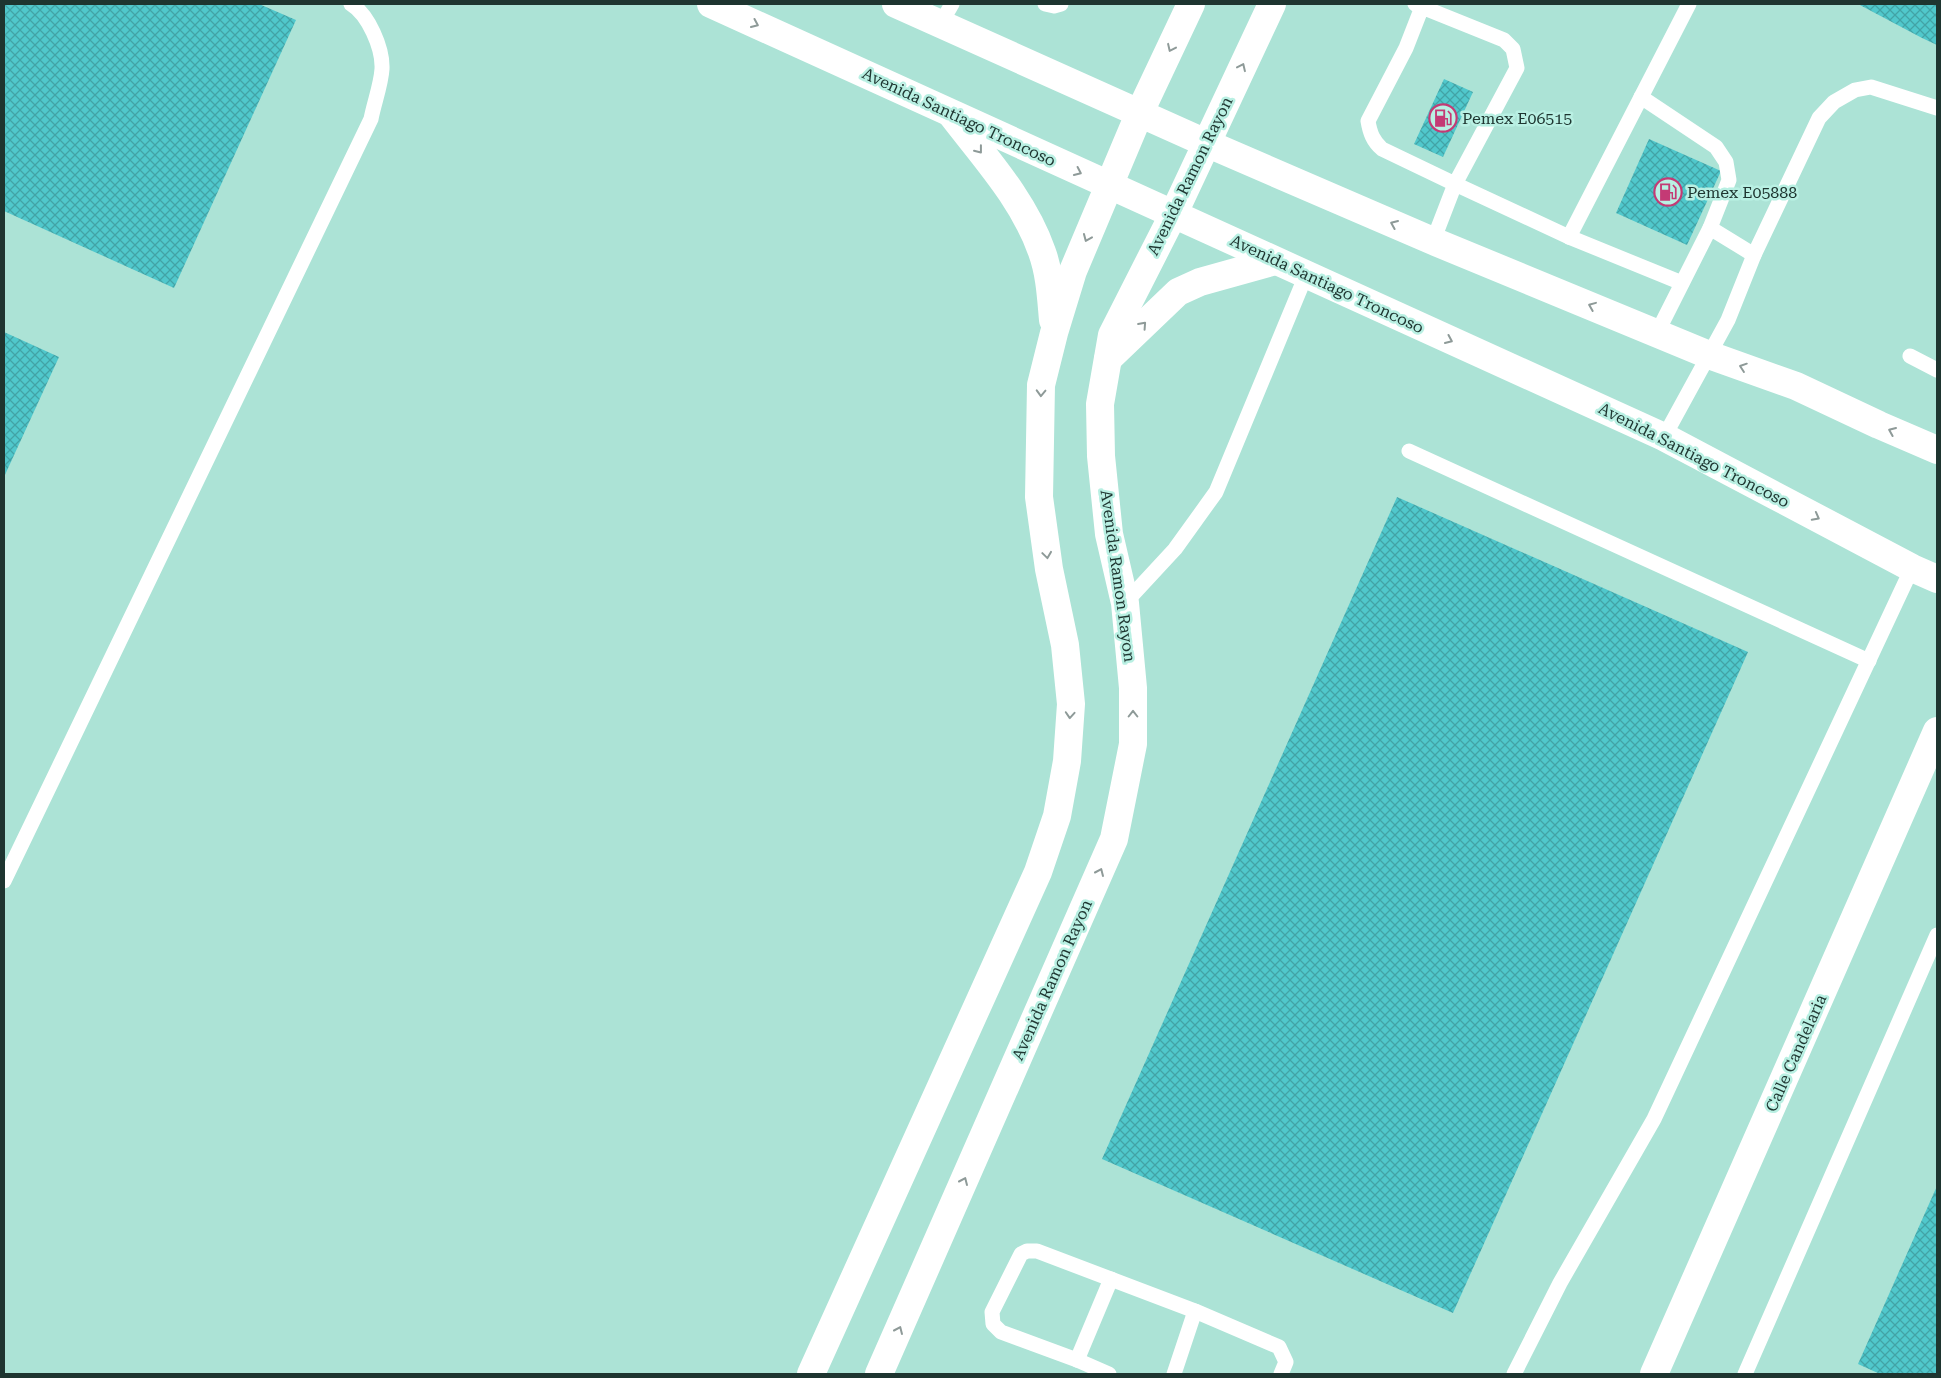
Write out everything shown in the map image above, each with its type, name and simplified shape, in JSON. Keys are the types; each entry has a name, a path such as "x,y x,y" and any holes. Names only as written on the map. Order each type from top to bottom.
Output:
{"main road":[{"name":"Avenida Santiago Troncoso","path":"711,4 1109,186 1174,213 1274,261 1664,436 1912,568 1937,579"},
{"path":"896,4 946,14 1140,112 1206,143 1433,241 1709,355 1796,386 1878,425 1937,450"},
{"path":"811,1374 1038,872 1057,816 1067,761 1071,704 1065,646 1049,569 1039,496 1041,385 1054,333 1073,271 1140,112 1191,4"},
{"name":"Avenida Ramon Rayon","path":"879,1374 1114,839 1133,744 1134,688 1126,603 1109,534 1101,456 1100,404 1112,335 1174,213 1272,4"},
{"path":"949,112 1008,187 1028,220 1042,253 1051,292 1054,333"},
{"path":"1108,359 1178,292 1200,282 1274,261"},
{"name":"Calle Candelaria","path":"1654,1374 1937,731"}],"lane":[{"path":"4,881 371,119 382,68 375,35 360,9 351,4"},
{"path":"1044,4 1054,6 1061,4"},
{"path":"1569,237 1689,4"},
{"path":"1433,241 1455,184 1517,68 1513,49 1504,40 1419,5 1406,48 1368,121 1374,142 1382,150 1455,184 1569,237 1682,283"},
{"path":"1664,436 1728,320 1754,255 1819,118 1834,102 1855,90 1871,87 1937,108"},
{"path":"1641,97 1716,148 1726,162 1729,180 1710,228 1657,333"},
{"path":"1710,228 1754,255"},
{"path":"1126,603 1175,549 1216,492 1306,275"},
{"path":"1910,356 1937,370"},
{"path":"1409,451 1869,661"},
{"path":"1514,1374 1560,1283 1654,1119 1912,568"},
{"path":"1744,1374 1937,935"},
{"path":"1109,1374 1078,1360 1002,1332 993,1324 992,1312 1018,1259 1027,1251 1037,1251 1110,1279 1195,1312 1279,1348 1286,1362 1282,1374"},
{"path":"1078,1360 1110,1279"},
{"path":"1174,1374 1195,1312"}],"building":[{"path":"4,4 259,4 296,20 174,288 4,211"},
{"path":"1858,4 1937,4 1937,45 1922,38"},
{"name":"Pemex E06515","path":"1444,79 1473,92 1443,157 1414,144"},
{"name":"Pemex E05888","path":"1649,139 1721,171 1687,245 1616,213"},
{"path":"4,332 59,357 4,477"},
{"path":"1397,497 1748,652 1453,1313 1102,1159"},
{"path":"1937,1186 1937,1374 1880,1374 1858,1364"}],"place":[{"name":"Pemex E06515","path":"1443,118"},
{"name":"Pemex E05888","path":"1668,192"}]}
